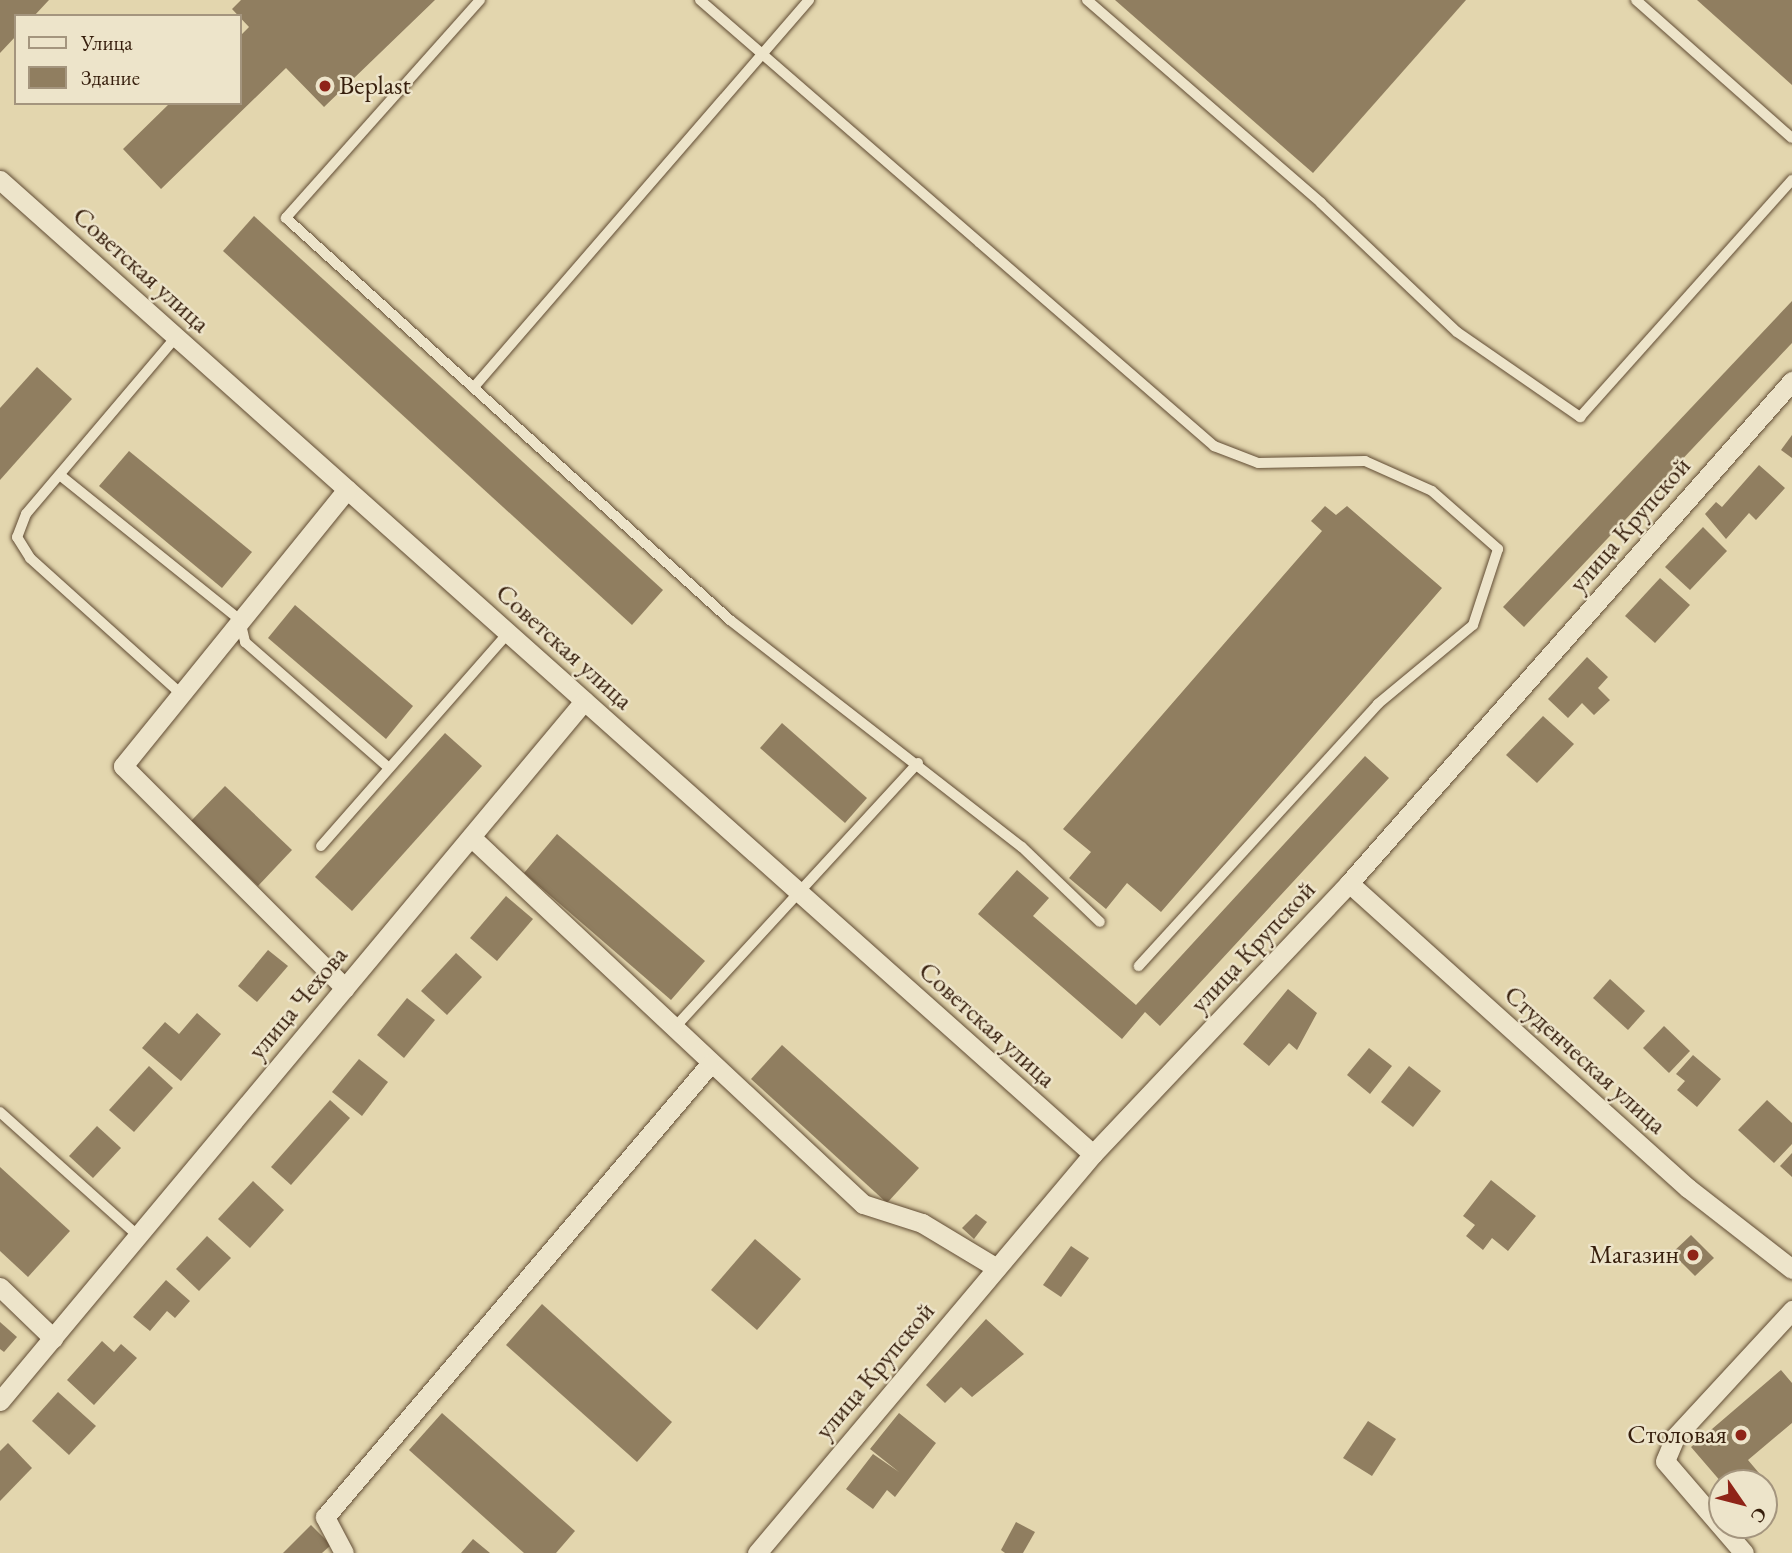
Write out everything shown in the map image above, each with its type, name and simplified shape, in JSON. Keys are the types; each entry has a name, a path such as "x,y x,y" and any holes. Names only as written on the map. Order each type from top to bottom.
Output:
{"street":[{"name":"Советская улица","path":"0,180 1093,1154"},
{"name":"улица Крупской","path":"757,1553 1093,1154 1349,883 1792,381"},
{"path":"345,988 123,766 347,489"},
{"name":"улица Чехова","path":"0,1401 584,701"},
{"path":"471,837 677,1025 710,1064 863,1205 922,1223 997,1268"},
{"name":"Студенческая улица","path":"1349,883 1688,1188 1792,1269"},
{"path":"344,1553 325,1517 710,1064"},
{"path":"0,1287 53,1338"},
{"path":"1744,1553 1665,1461 1675,1437 1792,1310"}],"lane":[{"path":"480,0 286,218 730,620 1023,847 1100,922"},
{"path":"700,0 1214,446 1258,463 1364,461 1432,491 1498,549 1473,625 1378,704 1139,966"},
{"path":"474,387 809,0"},
{"path":"1087,0 1321,203 1457,332 1580,417 1792,180"},
{"path":"1636,0 1792,138"},
{"path":"176,337 61,476 26,514 17,537 30,558 181,694"},
{"path":"61,476 240,620 245,642 389,768"},
{"path":"321,846 509,633"},
{"path":"677,1025 918,763"},
{"path":"0,1112 138,1236"}],"building":[{"path":"0,0 49,0 36,14 14,14 14,38 0,53"},
{"name":"Beplast","path":"241,0 435,0 324,107 286,68 161,189 123,149 168,105 242,105 242,34 249,27 242,20 242,14 237,14 232,9"},
{"path":"1115,0 1466,0 1313,173"},
{"path":"1697,0 1792,0 1792,85"},
{"path":"254,216 663,590 632,625 223,251"},
{"path":"1792,301 1792,343 1524,627 1503,607"},
{"path":"37,367 72,399 0,480 0,408"},
{"path":"1792,435 1792,458 1781,450"},
{"path":"129,451 252,552 222,588 99,486"},
{"path":"1759,465 1785,488 1756,520 1749,513 1726,539 1705,514 1716,502 1722,507"},
{"path":"1325,506 1336,515 1347,506 1442,588 1161,912 1127,883 1106,909 1069,878 1091,852 1063,829 1322,531 1311,521"},
{"path":"1703,527 1727,551 1690,590 1665,567"},
{"path":"1660,578 1690,605 1655,643 1625,616"},
{"path":"295,605 413,706 386,739 268,638"},
{"path":"1587,657 1608,677 1598,688 1610,700 1594,715 1582,703 1568,718 1548,699"},
{"path":"1543,716 1574,744 1537,783 1506,755"},
{"path":"782,723 867,798 845,823 760,748"},
{"path":"445,733 482,766 352,911 315,877"},
{"path":"1365,756 1389,778 1160,1026 1145,1012 1122,1039 978,914 1017,870 1049,898 1033,916 1136,1005"},
{"path":"225,786 292,850 258,886 191,821"},
{"path":"557,834 705,961 671,1000 524,873"},
{"path":"506,896 533,919 497,961 470,938"},
{"path":"268,950 288,966 257,1002 238,986"},
{"path":"456,953 482,977 447,1015 421,991"},
{"path":"1610,979 1645,1011 1628,1030 1593,998"},
{"path":"1288,989 1317,1013 1297,1050 1289,1043 1269,1066 1243,1044"},
{"path":"407,998 435,1020 404,1058 377,1035"},
{"path":"197,1013 221,1034 181,1081 142,1048 165,1022 179,1034"},
{"path":"1664,1026 1690,1051 1669,1073 1643,1048"},
{"path":"782,1045 919,1168 887,1203 751,1079"},
{"path":"1369,1048 1392,1066 1370,1094 1347,1075"},
{"path":"1693,1055 1721,1079 1697,1107 1677,1090 1685,1081 1676,1074"},
{"path":"359,1059 388,1082 362,1116 332,1092"},
{"path":"149,1066 173,1088 134,1132 109,1110"},
{"path":"1409,1066 1441,1091 1413,1127 1381,1102"},
{"path":"330,1100 350,1118 291,1185 271,1167"},
{"path":"1767,1100 1792,1123 1792,1144 1774,1163 1738,1130"},
{"path":"97,1126 121,1148 93,1178 69,1156"},
{"path":"1792,1153 1792,1177 1780,1166"},
{"path":"0,1167 70,1231 28,1277 0,1251"},
{"path":"1491,1180 1536,1216 1508,1251 1492,1238 1483,1250 1466,1236 1475,1225 1463,1216"},
{"path":"253,1181 284,1210 250,1248 218,1219"},
{"path":"976,1214 987,1222 974,1239 962,1228"},
{"name":"Магазин","path":"1691,1235 1714,1258 1695,1276 1672,1253"},
{"path":"207,1236 231,1258 199,1291 176,1269"},
{"path":"755,1239 801,1279 757,1330 711,1290"},
{"path":"1071,1246 1089,1258 1061,1297 1043,1285"},
{"path":"166,1280 190,1301 175,1318 167,1311 150,1331 133,1317"},
{"path":"542,1304 672,1422 637,1462 506,1345"},
{"path":"986,1319 1024,1354 972,1397 961,1387 945,1403 926,1385"},
{"path":"0,1322 17,1337 4,1352 0,1349"},
{"path":"102,1341 114,1352 121,1344 137,1358 94,1405 67,1380"},
{"name":"Столовая","path":"1781,1370 1792,1383 1792,1423 1748,1460 1756,1469 1710,1469 1691,1447"},
{"path":"58,1392 96,1426 69,1455 32,1421"},
{"path":"442,1413 575,1531 556,1553 524,1553 409,1450"},
{"path":"899,1413 936,1443 895,1497 887,1490 873,1509 846,1489 873,1454 899,1472 870,1449"},
{"path":"1368,1421 1396,1439 1372,1476 1343,1458"},
{"path":"8,1443 32,1468 0,1501 0,1451"},
{"path":"1016,1522 1035,1532 1023,1553 1005,1553 1001,1550"},
{"path":"311,1525 331,1545 322,1553 283,1553"},
{"path":"473,1539 490,1553 461,1553"}],"place":[{"name":"Beplast","path":"325,86"},
{"name":"Магазин","path":"1693,1255"},
{"name":"Столовая","path":"1741,1435"}]}
